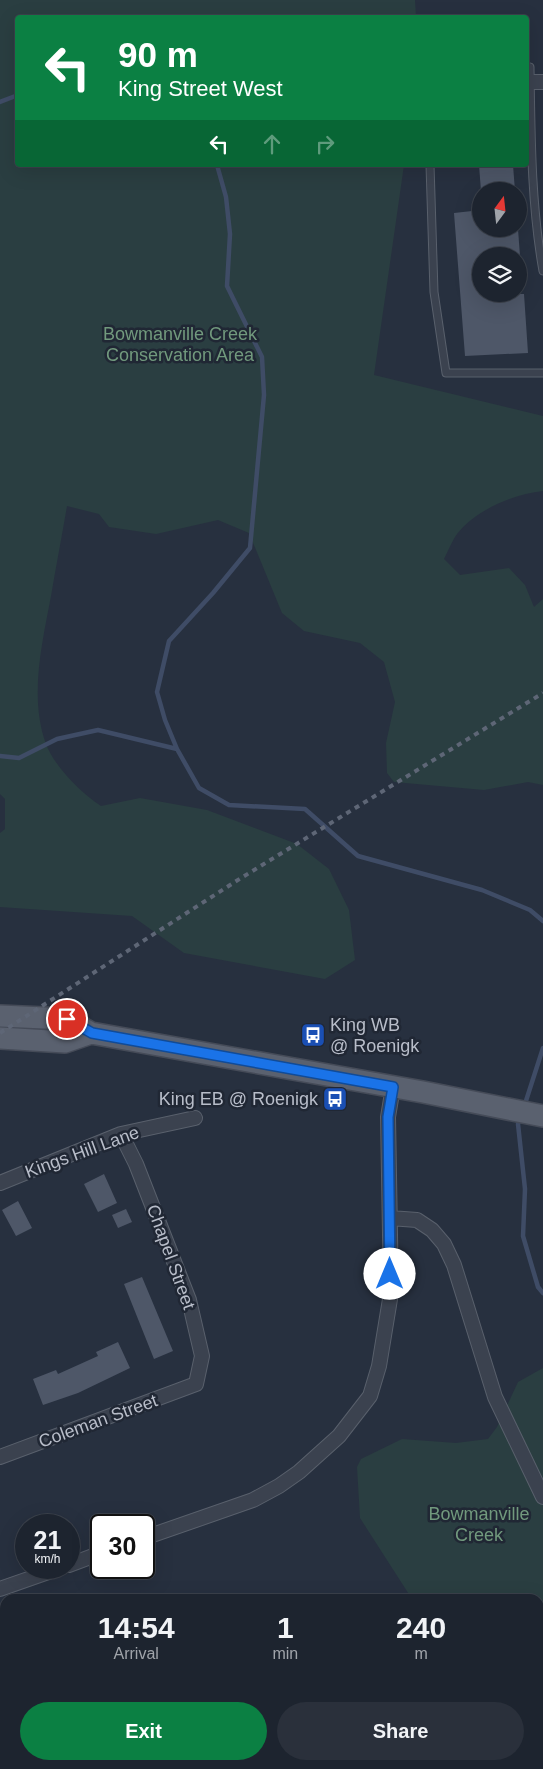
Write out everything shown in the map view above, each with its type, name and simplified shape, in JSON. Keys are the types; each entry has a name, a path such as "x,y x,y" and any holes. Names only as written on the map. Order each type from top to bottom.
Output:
{"main road":[{"path":"0,1016 67,1019 92,1033 423,1092 543,1116"},
{"path":"0,1038 65,1042 92,1033"}],"street":[{"path":"155,1534 253,1500 279,1486 299,1472 339,1436 370,1396 380,1366 391,1293 388,1117 393,1087"},
{"name":"Kings Hill Lane","path":"0,1183 121,1134 195,1118"},
{"name":"Chapel Street","path":"121,1134 136,1164 189,1300 202,1356 196,1384"},
{"path":"390,1218 417,1220 432,1230 444,1244 454,1265 495,1397 543,1497"},
{"name":"Coleman Street","path":"0,1457 196,1384"},
{"path":"0,1589 29,1579"}],"lane":[{"path":"529,67 536,82 532,173 537,239 543,272"},
{"path":"430,167 434,292 446,373 543,373"}],"green space":[{"name":"Bowmanville Creek Conservation Area","path":"0,0 415,0 416,15 15,15 15,167 404,167 374,375 543,416 543,491 508,500 474,518 457,534 444,559 460,575 509,568 525,585 534,607 543,599 543,785 528,782 484,790 394,782 387,773 386,743 395,702 384,662 360,643 304,631 282,613 249,533 218,520 156,534 109,527 99,514 67,506 44,633 38,689 38,708 41,726 46,744 55,761 69,779 101,806 140,798 207,810 297,844 329,869 349,910 355,960 325,979 184,953 132,916 0,907 0,833 5,829 5,799 0,794"},
{"name":"Bowmanville Creek","path":"543,1368 543,1594 409,1594 360,1518 357,1467 361,1459 402,1439 456,1443 488,1439 497,1427 518,1382"}],"building":[{"path":"479,167 513,167 514,182 480,182"},
{"path":"472,211 472,238 519,238 519,247 472,247 472,302 525,302 528,353 465,356 454,213"},
{"path":"104,1174 117,1203 98,1212 84,1184"},
{"path":"18,1201 32,1228 16,1236 2,1210"},
{"path":"126,1209 132,1222 118,1228 112,1215"},
{"path":"142,1277 173,1351 154,1359 124,1284"},
{"path":"118,1342 130,1368 78,1393 43,1405 33,1379 56,1370 58,1374 98,1356 96,1352"}],"waterway":[{"name":"Bowmanville Creek","path":"0,102 15,96"},
{"name":"Bowmanville Creek","path":"218,167 226,197 230,234 227,286 262,357 264,395 250,548 213,593 169,641 157,692 165,720 177,749 199,788 229,805 305,809 358,856 482,890 530,910 543,921"},
{"path":"0,756 19,758 57,739 98,730 177,749"},
{"name":"Bowmanville Creek","path":"524,1107 543,1048"},
{"name":"Bowmanville Creek","path":"521,1116 518,1124 525,1189 523,1236 538,1287 543,1293"}],"railway":[{"path":"0,1033 241,878 543,693"}],"place":[{"name":"King WB @ Roenigk","path":"313,1035"},
{"name":"King EB @ Roenigk","path":"335,1099"}],"route":[{"path":"67,1019 92,1033 393,1087 388,1117 390,1274"}]}
